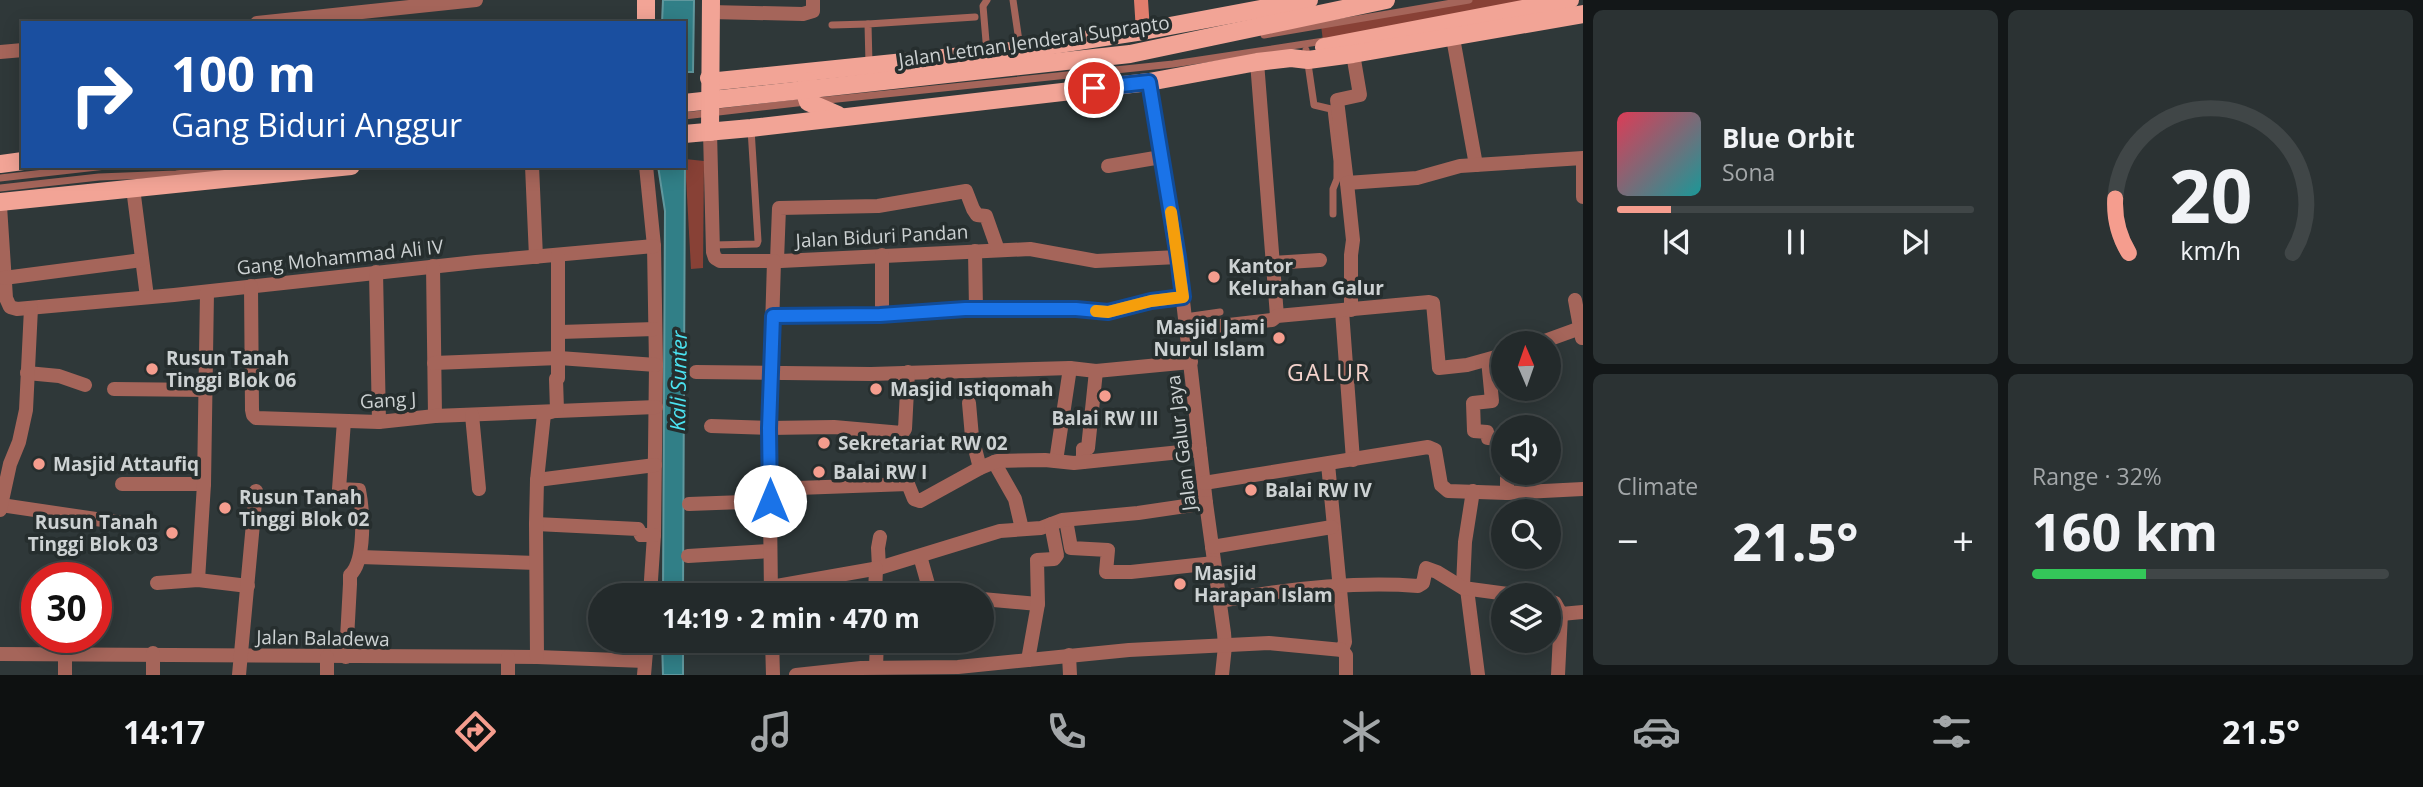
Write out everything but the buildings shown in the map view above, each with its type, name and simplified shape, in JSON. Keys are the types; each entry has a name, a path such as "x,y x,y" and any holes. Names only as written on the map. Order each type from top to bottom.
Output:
{"main road":[{"path":"646,0 646,21"},
{"name":"Jalan Letnan Jenderal Suprapto","path":"709,78 718,81 1020,50 1143,30 1244,6 1309,0"},
{"name":"Jalan Letnan Jenderal Suprapto","path":"686,103 1133,54 1386,0"},
{"path":"686,133 709,123 751,128 1149,82 1302,56 1570,0"},
{"path":"709,123 710,6"},
{"path":"1302,56 1353,54 1583,15"},
{"path":"826,71 807,82 804,90 808,102 827,112 845,116"},
{"path":"0,164 21,161"},
{"path":"0,204 331,168"}],"street":[{"path":"278,21 476,0"},
{"path":"710,6 803,14 813,11 813,0"},
{"path":"1141,0 1143,30"},
{"path":"1453,38 1476,165"},
{"path":"0,52 21,50"},
{"path":"1353,54 1360,95 1337,100 1353,240 1347,310 1353,460"},
{"path":"1256,62 1277,316"},
{"name":"Jalan Galur Jaya","path":"1149,82 1183,297 1225,646 1222,675"},
{"path":"709,123 713,245"},
{"path":"1108,166 1161,157"},
{"path":"1347,183 1417,178 1460,166 1583,158 1583,197"},
{"path":"532,168 536,257"},
{"path":"646,168 654,246 656,365 651,583"},
{"path":"133,188 146,298"},
{"path":"771,583 769,428 779,208 878,206 966,191 977,215 986,216 998,250"},
{"path":"0,204 8,304 13,308 31,308 26,410 19,442 5,462 1,508 130,524"},
{"name":"Jalan Biduri Pandan","path":"713,245 715,258 719,261 775,261 1036,249 1096,261 1178,257"},
{"name":"Gang Mohammad Ali IV","path":"31,308 654,246"},
{"path":"975,251 976,309"},
{"path":"537,657 537,480 544,414 557,410 560,332 558,255"},
{"path":"882,255 882,314"},
{"path":"4,278 142,260"},
{"path":"1272,264 1320,260"},
{"path":"433,266 435,416"},
{"path":"376,272 379,422"},
{"name":"Gang J","path":"251,286 253,415 256,418 379,422 435,416 656,407"},
{"path":"198,580 207,390 207,292"},
{"path":"773,316 976,309 1076,309 1108,312 1151,301 1183,297"},
{"path":"1561,337 1581,331 1575,300"},
{"path":"1185,324 1272,320 1277,316 1429,302 1433,303 1438,368 1491,359"},
{"path":"560,332 655,329"},
{"path":"434,363 559,358 656,365"},
{"path":"1488,360 1492,401 1473,403 1474,430 1487,432 1488,438 1491,438"},
{"path":"695,372 871,374 1070,368 1096,371 1191,362"},
{"path":"1056,461 1070,368"},
{"path":"1083,462 1083,449 1088,448 1096,371"},
{"path":"711,426 834,427 902,433 905,429 908,372"},
{"path":"27,373 59,376 85,385"},
{"path":"114,389 207,390"},
{"path":"969,403 972,437 987,465 1015,499 1022,529"},
{"path":"472,415 480,489"},
{"path":"344,421 339,489 359,490 362,506 360,557 356,570 350,575 346,651"},
{"path":"1204,483 1428,447 1435,450 1443,489 1507,493 1583,489"},
{"path":"689,504 908,484 915,499 920,501 987,465 1011,459 1083,462 1200,450"},
{"path":"1328,464 1345,642 1342,650"},
{"path":"537,480 655,465"},
{"path":"122,484 204,484"},
{"path":"1507,485 1507,493"},
{"path":"239,675 256,491"},
{"path":"1473,491 1465,542 1465,588 1478,675"},
{"path":"808,583 878,568 1000,531 1041,528 1059,522 1206,503"},
{"path":"1059,522 1070,547 1108,550 1106,572 1214,563"},
{"path":"1028,660 1038,604 1037,561 1054,559 1057,555 1059,522"},
{"path":"536,524 638,528 641,535 654,535"},
{"path":"1212,547 1332,527"},
{"path":"877,583 880,537"},
{"path":"688,556 770,551"},
{"path":"919,556 927,583"},
{"path":"360,557 536,563"},
{"path":"1220,601 1282,591 1340,586 1418,586 1423,583 1426,568 1465,588 1491,592"},
{"path":"157,583 198,580 248,586"},
{"path":"994,600 1038,604"},
{"path":"1561,614 1583,612"},
{"path":"796,675 947,667 1129,650 1275,643 1342,650 1346,655 1346,675"},
{"name":"Jalan Baladewa","path":"0,654 240,652 327,657 346,651 411,658 537,657 645,668"},
{"path":"153,653 153,675"},
{"path":"772,653 773,675"},
{"path":"876,671 877,653"},
{"path":"1558,675 1559,653"},
{"path":"65,654 65,675"},
{"path":"1069,655 1070,675"},
{"path":"327,657 327,675"},
{"path":"508,657 508,675"},
{"path":"411,658 411,675"}],"lane":[{"path":"987,0 983,6 987,53"},
{"path":"1013,0 1020,50"},
{"path":"1133,54 1163,52 1469,0"},
{"path":"686,117 709,123 730,111 1174,64 1323,41 1538,0"},
{"path":"832,25 975,16"},
{"path":"868,24 869,66"},
{"path":"1302,56 1314,104 1331,109 1337,161 1337,179 1333,189 1334,214"},
{"path":"713,245 758,242 751,128"},
{"path":"0,178 83,168"},
{"path":"0,188 99,177 176,174 233,168"},
{"path":"1185,324 1220,312"}],"shaded area":[{"path":"1468,0 1538,0 1323,41 1321,25"},
{"path":"686,159 704,161 703,268 691,269"}],"water":[{"path":"663,0 694,0 693,72 686,72 686,21 662,21"},
{"name":"Kali Sunter","path":"658,168 685,168 683,583 663,583 665,211"},
{"path":"662,653 683,653 683,675 663,675"}],"slow traffic":[{"path":"1096,311 1108,312 1151,301 1183,297 1171,212"}],"place":[{"name":"Kantor Kelurahan Galur","path":"1214,277"},
{"name":"Masjid Jami Nurul Islam","path":"1279,338"},
{"name":"Rusun Tanah Tinggi Blok 06","path":"152,369"},
{"name":"Masjid Istiqomah","path":"876,389"},
{"name":"Balai RW III","path":"1105,396"},
{"name":"Sekretariat RW 02","path":"824,443"},
{"name":"Masjid Attaufiq","path":"39,464"},
{"name":"Balai RW I","path":"819,472"},
{"name":"Balai RW IV","path":"1251,490"},
{"name":"Rusun Tanah Tinggi Blok 02","path":"225,508"},
{"name":"Rusun Tanah Tinggi Blok 03","path":"172,533"},
{"name":"Masjid Harapan Islam","path":"1180,584"}],"district":[{"name":"GALUR","path":"1329,372"}],"route":[{"path":"770,501 769,428 773,316 880,315 965,309 1076,309 1108,312 1151,301 1183,297 1149,82 1094,88"}]}
